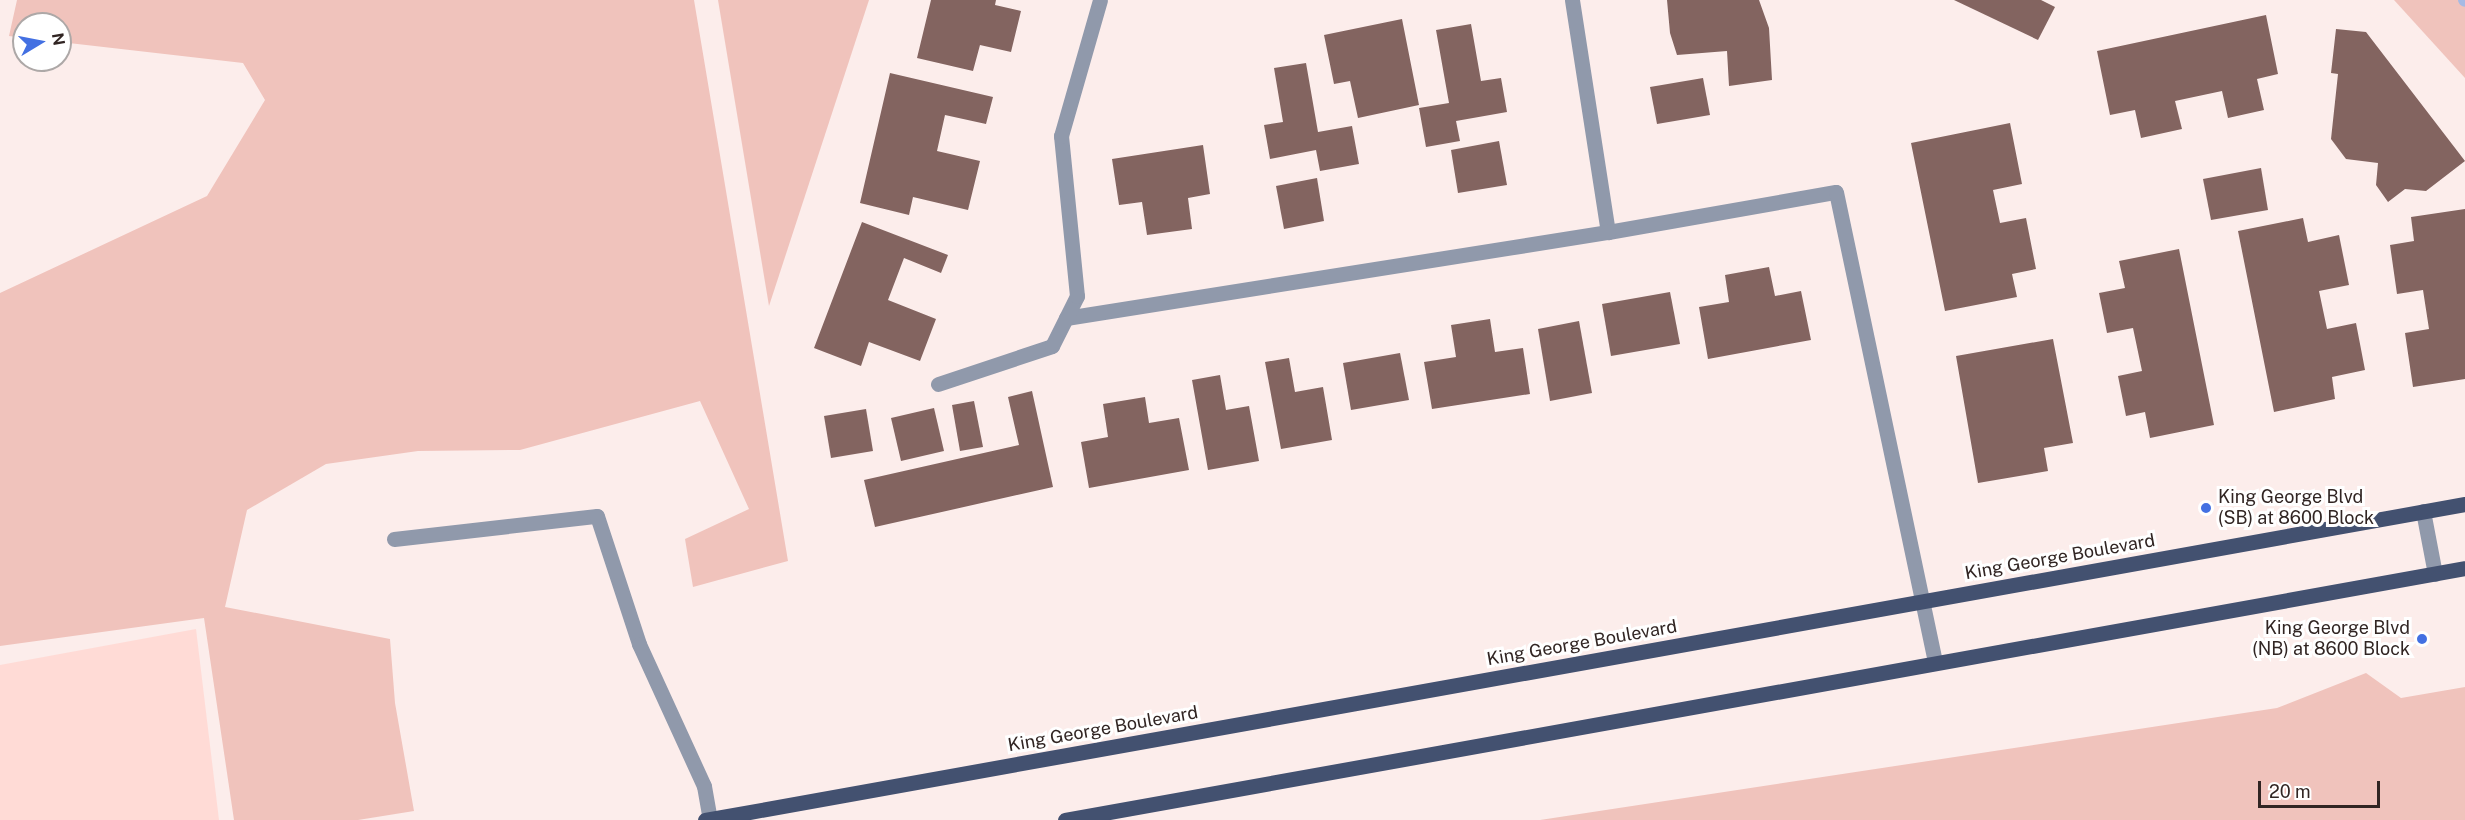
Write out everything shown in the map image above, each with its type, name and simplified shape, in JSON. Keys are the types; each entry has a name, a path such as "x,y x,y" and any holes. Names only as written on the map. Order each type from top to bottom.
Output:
{"main road":[{"name":"King George Boulevard","path":"708,820 2465,504"},
{"path":"1065,820 2465,568"}],"lane":[{"path":"938,384 1052,346 1077,296 1061,136 1100,0"},
{"path":"1572,0 1608,232"},
{"path":"1066,318 1608,232 1836,192 1924,601 1935,663"},
{"path":"2423,511 2434,574"},
{"path":"394,539 597,516 639,644 704,786 708,820"}],"shaded area":[{"path":"17,0 694,0 788,561 693,587 685,539 749,509 700,401 520,450 418,451 326,464 247,510 225,607 390,639 395,703 414,811 358,820 234,820 204,618 0,646 0,293 207,196 265,100 243,63 72,43 72,12 14,12"},
{"path":"718,0 869,0 769,306"},
{"path":"2394,0 2465,0 2465,78"},
{"path":"196,629 219,820 0,820 0,665"},
{"path":"2366,673 2401,698 2465,687 2465,820 1540,820 2277,708"}],"building":[{"path":"931,0 996,0 995,5 1021,11 1011,52 980,45 973,71 917,58"},
{"path":"1667,0 1759,0 1769,28 1772,80 1729,86 1727,51 1677,55 1670,33"},
{"path":"1954,0 2041,0 2055,7 2038,40"},
{"path":"2266,15 2278,74 2257,79 2264,110 2228,118 2222,91 2175,101 2182,129 2141,138 2135,110 2110,115 2097,51"},
{"path":"1402,19 1419,105 1358,118 1350,81 1334,84 1324,35"},
{"path":"1471,24 1481,81 1501,78 1507,112 1456,121 1460,141 1426,147 1419,108 1449,103 1436,30"},
{"path":"2336,29 2366,32 2465,161 2426,191 2405,189 2388,202 2376,185 2378,163 2346,159 2331,139 2338,74 2331,73"},
{"path":"1306,63 1318,132 1352,126 1359,164 1320,171 1316,150 1270,159 1264,125 1283,122 1274,68"},
{"path":"890,73 993,97 986,124 945,115 937,151 980,161 968,210 913,197 909,215 860,203"},
{"path":"1703,78 1710,115 1657,124 1650,87"},
{"path":"2010,123 2022,184 1993,190 2000,223 2026,218 2036,269 2012,274 2017,297 1945,311 1911,143"},
{"path":"1499,141 1507,185 1458,193 1451,150"},
{"path":"1203,145 1210,194 1188,198 1192,229 1147,235 1142,202 1119,205 1112,159"},
{"path":"2261,168 2268,210 2211,220 2203,179"},
{"path":"1317,178 1324,221 1284,229 1276,186"},
{"path":"2465,209 2465,379 2413,387 2405,333 2429,329 2423,290 2397,294 2390,245 2414,241 2411,217"},
{"path":"2303,218 2308,242 2339,235 2349,285 2319,291 2327,329 2356,323 2365,370 2332,377 2335,399 2274,412 2238,231"},
{"path":"862,222 948,255 941,273 904,258 888,300 936,319 920,361 869,342 861,366 814,348"},
{"path":"2179,249 2214,425 2150,438 2145,412 2126,416 2118,376 2142,371 2133,328 2107,333 2099,293 2125,288 2119,261"},
{"path":"1769,267 1775,296 1801,291 1811,340 1708,359 1699,307 1729,302 1725,275"},
{"path":"1670,292 1680,344 1611,356 1602,304"},
{"path":"1490,319 1495,352 1523,348 1530,394 1432,409 1424,362 1456,357 1451,325"},
{"path":"1579,321 1592,393 1550,401 1538,329"},
{"path":"2053,339 2073,443 2044,448 2048,471 1978,483 1956,356"},
{"path":"1400,353 1409,400 1351,410 1343,363"},
{"path":"1289,358 1295,392 1323,387 1332,440 1281,449 1265,362"},
{"path":"1220,375 1226,410 1249,406 1259,461 1208,470 1192,380"},
{"path":"1032,391 1053,487 875,527 864,480 1019,445 1008,397"},
{"path":"1145,397 1149,423 1179,418 1189,470 1089,488 1081,442 1108,437 1103,404"},
{"path":"974,401 983,447 960,451 952,405"},
{"path":"934,408 944,451 901,461 891,418"},
{"path":"866,409 873,451 831,458 824,416"}],"place":[{"name":"King George Blvd (SB) at 8600 Block","path":"2206,508"},
{"name":"King George Blvd (NB) at 8600 Block","path":"2422,639"}]}
